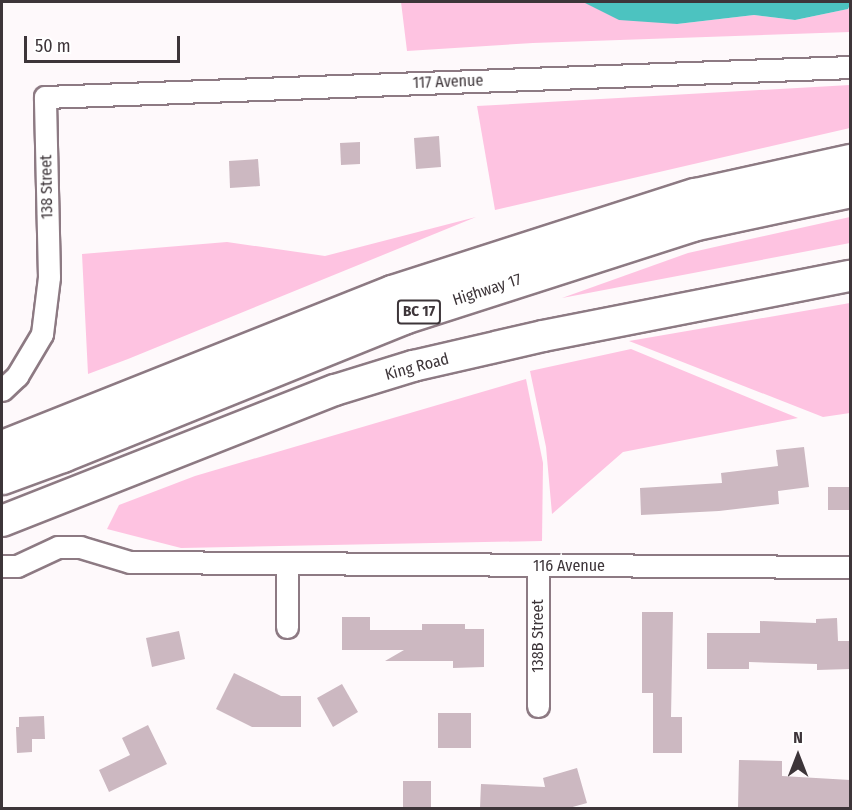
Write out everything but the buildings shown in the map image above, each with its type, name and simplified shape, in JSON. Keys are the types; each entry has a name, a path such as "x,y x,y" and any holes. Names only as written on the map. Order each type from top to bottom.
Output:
{"highway":[{"name":"Highway 17","path":"2,447 392,292 695,195 850,161"},
{"name":"Highway 17","path":"2,477 73,451 403,317 692,225 850,190"}],"street":[{"name":"117 Avenue","path":"45,97 850,67"},
{"name":"138 Street","path":"2,390 17,376 42,334 49,277 45,97"},
{"name":"King Road","path":"2,521 335,390 413,366 543,336 850,276"},
{"name":"116 Avenue","path":"2,566 17,566 58,548 80,548 130,562 850,567"},
{"path":"288,563 288,627"},
{"name":"138B Street","path":"538,566 538,706"}],"shaded area":[{"path":"401,2 583,2 677,24 754,15 795,20 848,9 850,5 850,32 533,43 407,51"},
{"path":"850,85 850,128 495,210 477,106"},
{"path":"476,217 88,374 82,254 227,242 325,256"},
{"path":"850,217 850,243 562,298 688,253"},
{"path":"850,303 850,413 823,417 629,341"},
{"path":"631,349 798,418 623,452 552,514 546,447 530,371"},
{"path":"526,379 543,463 542,541 181,548 107,529 119,505 195,476"}],"water":[{"path":"583,2 850,2 850,5 848,9 795,20 754,15 677,24 619,20"}]}
